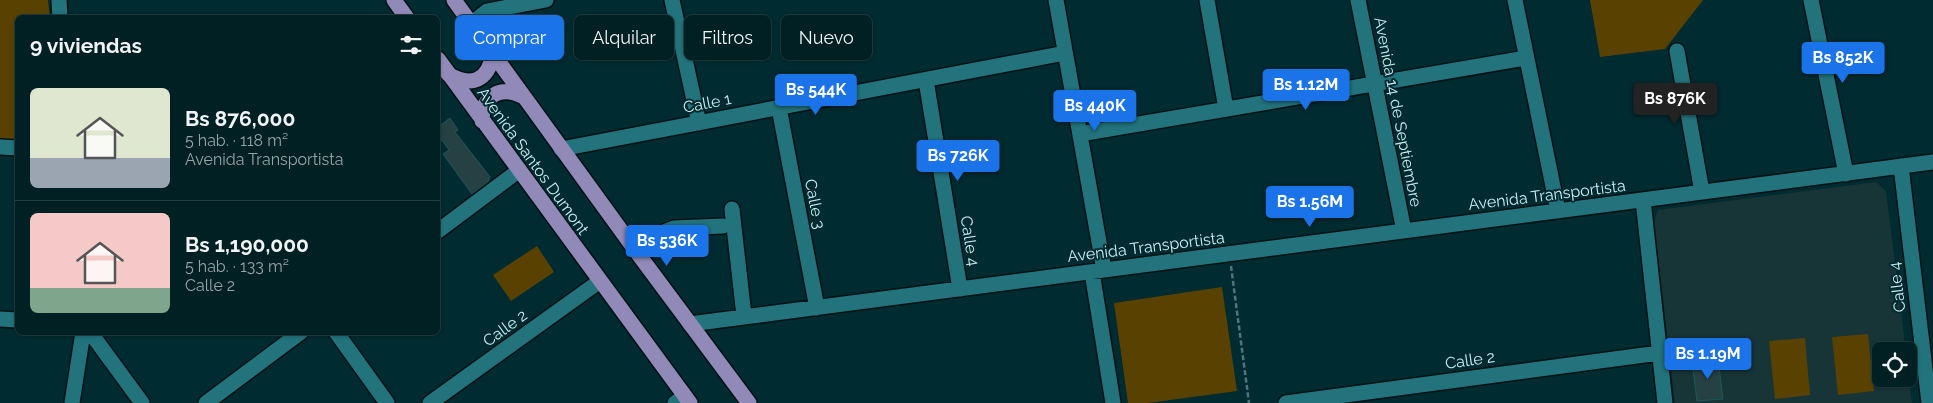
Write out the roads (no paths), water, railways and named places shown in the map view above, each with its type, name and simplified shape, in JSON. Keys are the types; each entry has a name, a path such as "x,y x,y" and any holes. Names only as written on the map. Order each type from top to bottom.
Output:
{"main road":[{"path":"394,0 405,15"},
{"name":"Avenida Santos Dumont","path":"454,0 465,15"},
{"path":"448,74 459,80 472,81 483,76 491,66 492,60"},
{"name":"Avenida Santos Dumont","path":"497,60 749,403"},
{"name":"Avenida Santos Dumont","path":"440,62 600,281 683,401"},
{"path":"482,121 482,111 486,102 494,95 503,91 513,92 522,96"}],"street":[{"path":"59,0 60,15"},
{"path":"482,15 487,11 546,0"},
{"path":"672,0 699,123"},
{"path":"1056,0 1080,134 1113,403"},
{"path":"1207,0 1226,109"},
{"name":"Avenida 14 de Septiembre","path":"1358,0 1404,231"},
{"path":"1515,0 1558,211"},
{"path":"1811,0 1846,174"},
{"path":"1676,51 1702,192"},
{"name":"Calle 1","path":"561,149 1066,53"},
{"path":"1080,134 1526,58"},
{"name":"Calle 4","path":"926,80 960,289"},
{"name":"Calle 3","path":"779,108 817,308"},
{"path":"0,147 15,148"},
{"name":"Avenida Transportista","path":"690,324 1933,162"},
{"name":"Calle 4","path":"1901,166 1926,321 1928,403"},
{"path":"440,230 518,171"},
{"path":"1643,200 1665,403"},
{"path":"732,210 744,316"},
{"path":"636,251 654,236 674,228 723,226"},
{"name":"Calle 2","path":"430,403 600,281"},
{"path":"0,319 15,320"},
{"path":"72,403 83,335"},
{"path":"92,335 142,403"},
{"path":"206,403 297,335"},
{"path":"338,335 387,403"},
{"name":"Calle 2","path":"1286,403 1659,353"}]}
